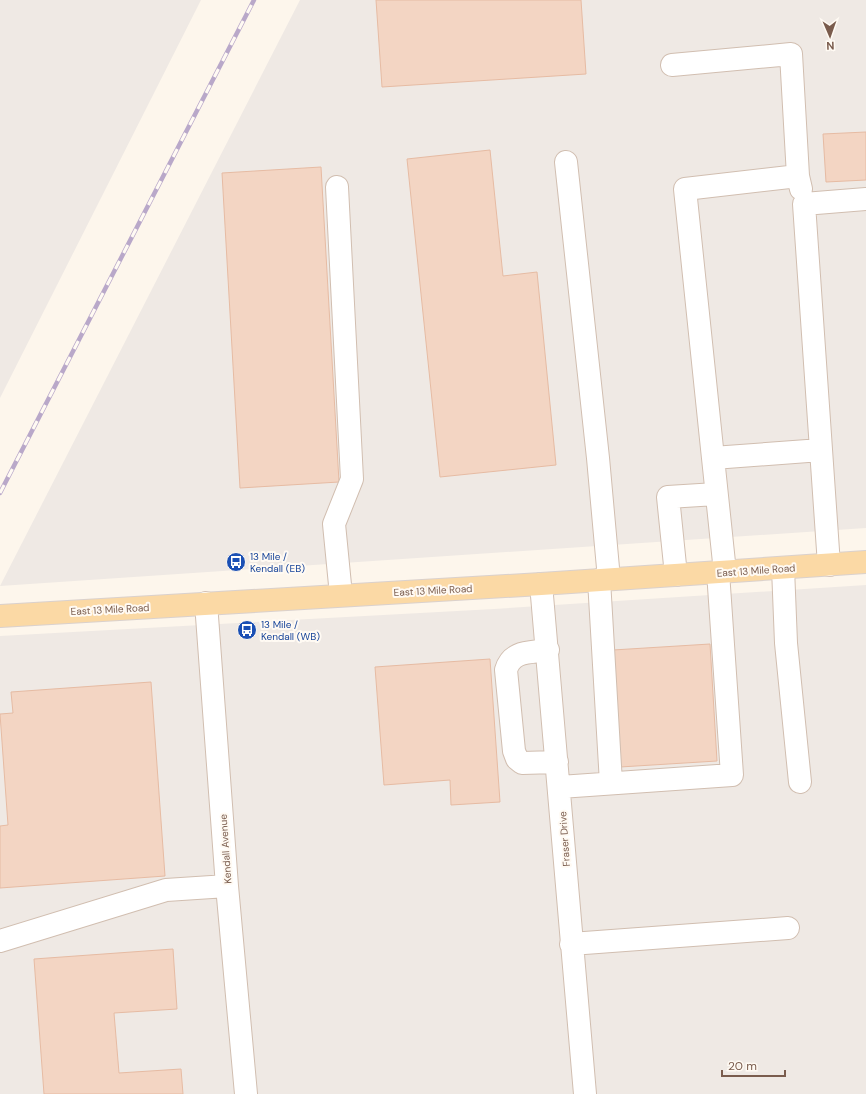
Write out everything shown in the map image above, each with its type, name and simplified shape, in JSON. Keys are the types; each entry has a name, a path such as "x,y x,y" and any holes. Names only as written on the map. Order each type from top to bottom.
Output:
{"main road":[{"name":"East 13 Mile Road","path":"0,616 542,584 866,562"}],"street":[{"path":"672,65 791,54 798,176 804,204 829,565"},
{"path":"566,162 597,450 604,580 611,783"},
{"path":"560,786 732,775 722,572 716,494 685,189 798,176"},
{"path":"337,187 352,479 334,524 341,595"},
{"path":"804,204 866,199"},
{"path":"713,458 821,450"},
{"path":"676,575 668,497 716,494"},
{"path":"783,568 786,643 800,782"},
{"name":"Fraser Drive","path":"542,584 560,786 571,944 585,1094"},
{"name":"Kendall Avenue","path":"206,603 227,886 246,1094"},
{"path":"548,650 516,655 509,661 506,670 514,751 517,759 522,763 557,762"},
{"path":"0,941 166,890 227,886"},
{"path":"571,944 788,928"}],"shaded area":[{"path":"0,0 201,0 0,398"},
{"path":"300,0 866,0 866,528 0,586"},
{"path":"866,585 866,1094 0,1094 0,636 494,609"}],"building":[{"path":"376,0 581,0 586,74 382,87"},
{"path":"866,132 866,180 826,182 823,134"},
{"path":"490,150 503,276 537,272 556,465 440,477 407,159"},
{"path":"321,167 339,482 240,488 222,173"},
{"path":"710,644 717,761 620,767 613,650"},
{"path":"490,659 500,802 451,805 450,780 384,785 375,667"},
{"path":"151,682 165,876 0,888 0,826 8,825 0,714 13,713 11,692"},
{"path":"173,949 177,1009 114,1013 119,1073 181,1069 183,1094 44,1094 34,959"}],"railway":[{"path":"0,493 254,0"}],"place":[{"name":"13 Mile / Kendall (EB)","path":"236,562"},
{"name":"13 Mile / Kendall (WB)","path":"247,630"}]}
